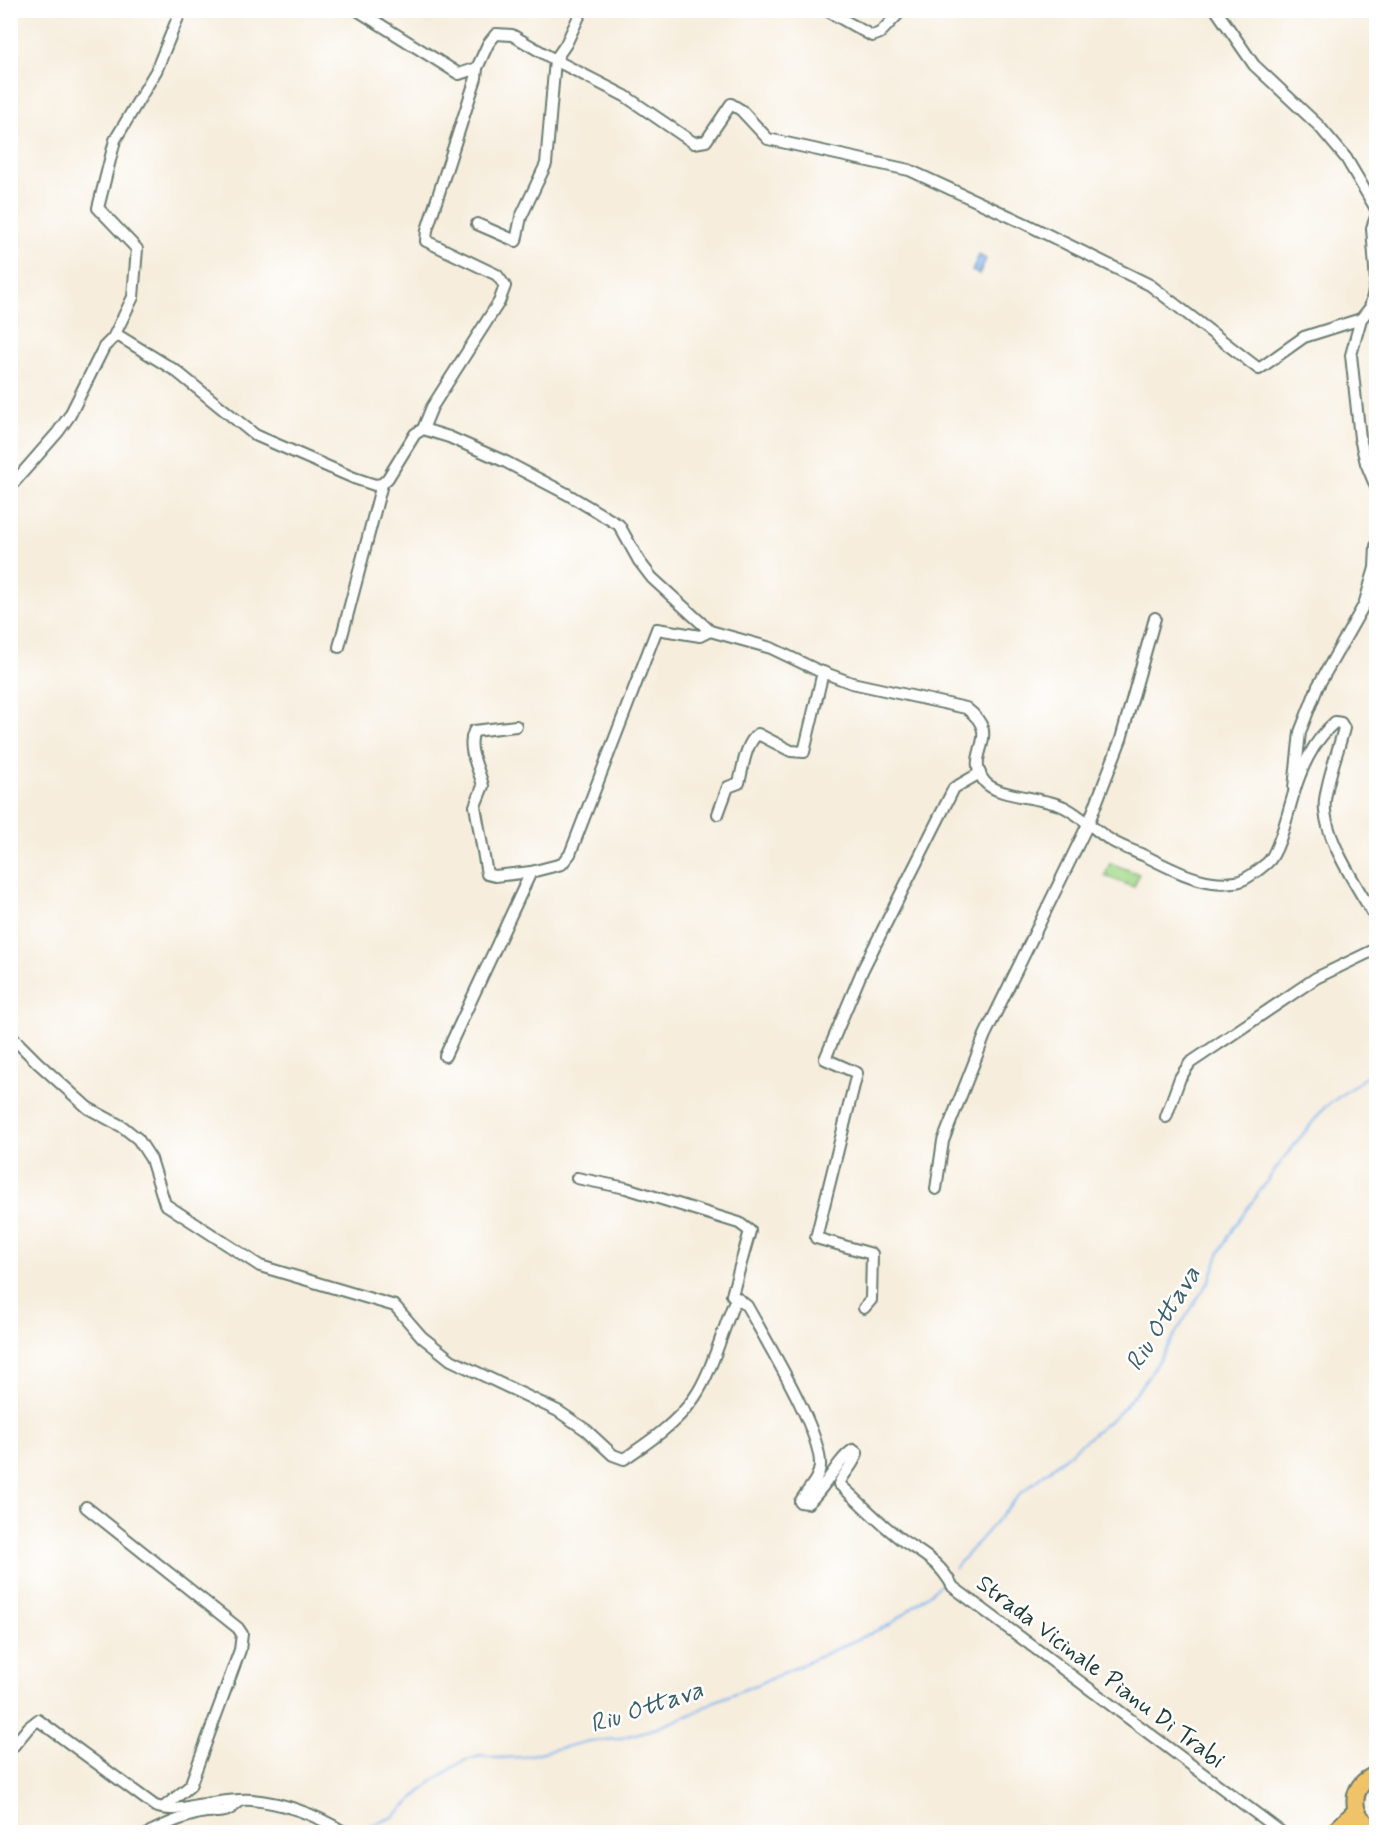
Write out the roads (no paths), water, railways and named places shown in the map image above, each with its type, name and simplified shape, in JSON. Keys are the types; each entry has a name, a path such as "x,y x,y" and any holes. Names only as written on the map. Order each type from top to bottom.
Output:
{"main road":[{"path":"1367,1829 1356,1811 1356,1795 1364,1782 1377,1775"},
{"path":"1334,1833 1356,1811"}],"street":[{"path":"10,487 70,415 133,297 137,249 98,208 115,140 156,71 181,10"},
{"path":"357,10 459,74 477,68"},
{"path":"477,224 516,241 521,217 546,164 555,60 566,44 582,10"},
{"path":"826,10 872,36 880,33 902,10"},
{"path":"1216,10 1254,65 1319,126 1346,158 1377,209"},
{"path":"339,647 382,484 415,434 423,429 432,407 500,302 504,286 497,275 426,241 427,230 476,78 477,68 488,44 496,34 512,35 625,96 694,142 706,141 731,104 741,110 768,139 909,170 1150,285 1258,369 1304,337 1360,319"},
{"path":"1377,216 1372,228 1376,282 1370,308 1360,319 1352,355 1360,438 1366,463 1377,487"},
{"path":"113,338 119,336 176,371 255,435 354,478 375,485 382,484"},
{"path":"423,429 449,437 506,462 619,525 639,561 652,578 710,632 771,648 852,683 966,708 979,718 984,732 977,764 983,780 996,791 1047,800 1065,807 1089,822 1111,841 1186,874 1213,883 1240,881 1269,862 1286,825 1293,794 1294,769 1300,732 1318,686 1364,605 1375,568 1377,546"},
{"path":"936,1189 943,1141 985,1035 1089,822 1122,736 1155,618"},
{"path":"516,726 474,731 471,738 472,754 483,786 474,806 487,874 495,876 531,872 562,864 570,854 657,629 700,636 710,632"},
{"path":"718,814 728,787 739,783 752,739 758,734 791,751 804,752 823,672"},
{"path":"1293,794 1311,753 1324,731 1335,722 1341,723 1344,728 1325,801 1326,821 1344,864 1377,919"},
{"path":"864,1308 872,1300 872,1254 816,1238 857,1073 825,1059 862,969 954,788 980,772"},
{"path":"445,1056 531,872"},
{"path":"1166,1117 1180,1078 1190,1063 1316,978 1377,949"},
{"path":"10,1035 88,1108 123,1127 138,1139 151,1160 165,1204 260,1266 395,1306 422,1337 451,1360 558,1411 586,1430 613,1455 624,1459 662,1433 694,1398 709,1368 734,1303 738,1299 732,1295 750,1231 739,1223 626,1188 576,1178"},
{"name":"Strada Vicinale Pianu Di Trabi","path":"738,1299 747,1306 788,1382 813,1434 820,1455 820,1468 815,1481 800,1502 808,1503 816,1496 845,1455 853,1450 857,1453 855,1461 842,1476 839,1484 902,1540 925,1553 945,1573 953,1587 1281,1833"},
{"path":"86,1507 238,1628 242,1634 240,1650 190,1786 163,1808"},
{"path":"10,1750 29,1727 38,1720 155,1806 169,1810 202,1804 250,1800 291,1807 326,1822 344,1833"},
{"path":"150,1833 164,1825 202,1813 228,1811 240,1801"}],"water":[{"path":"979,255 986,259 979,274 972,271"}],"waterway":[{"name":"Riu Ottava","path":"954,1569 1020,1494 1119,1413 1146,1380 1210,1279 1219,1254 1234,1227 1283,1159 1324,1108 1376,1069"},
{"name":"Riu Ottava","path":"354,1832 393,1817 433,1781 463,1761 481,1756 523,1757 589,1741 617,1739 657,1728 891,1624 943,1583"}]}
